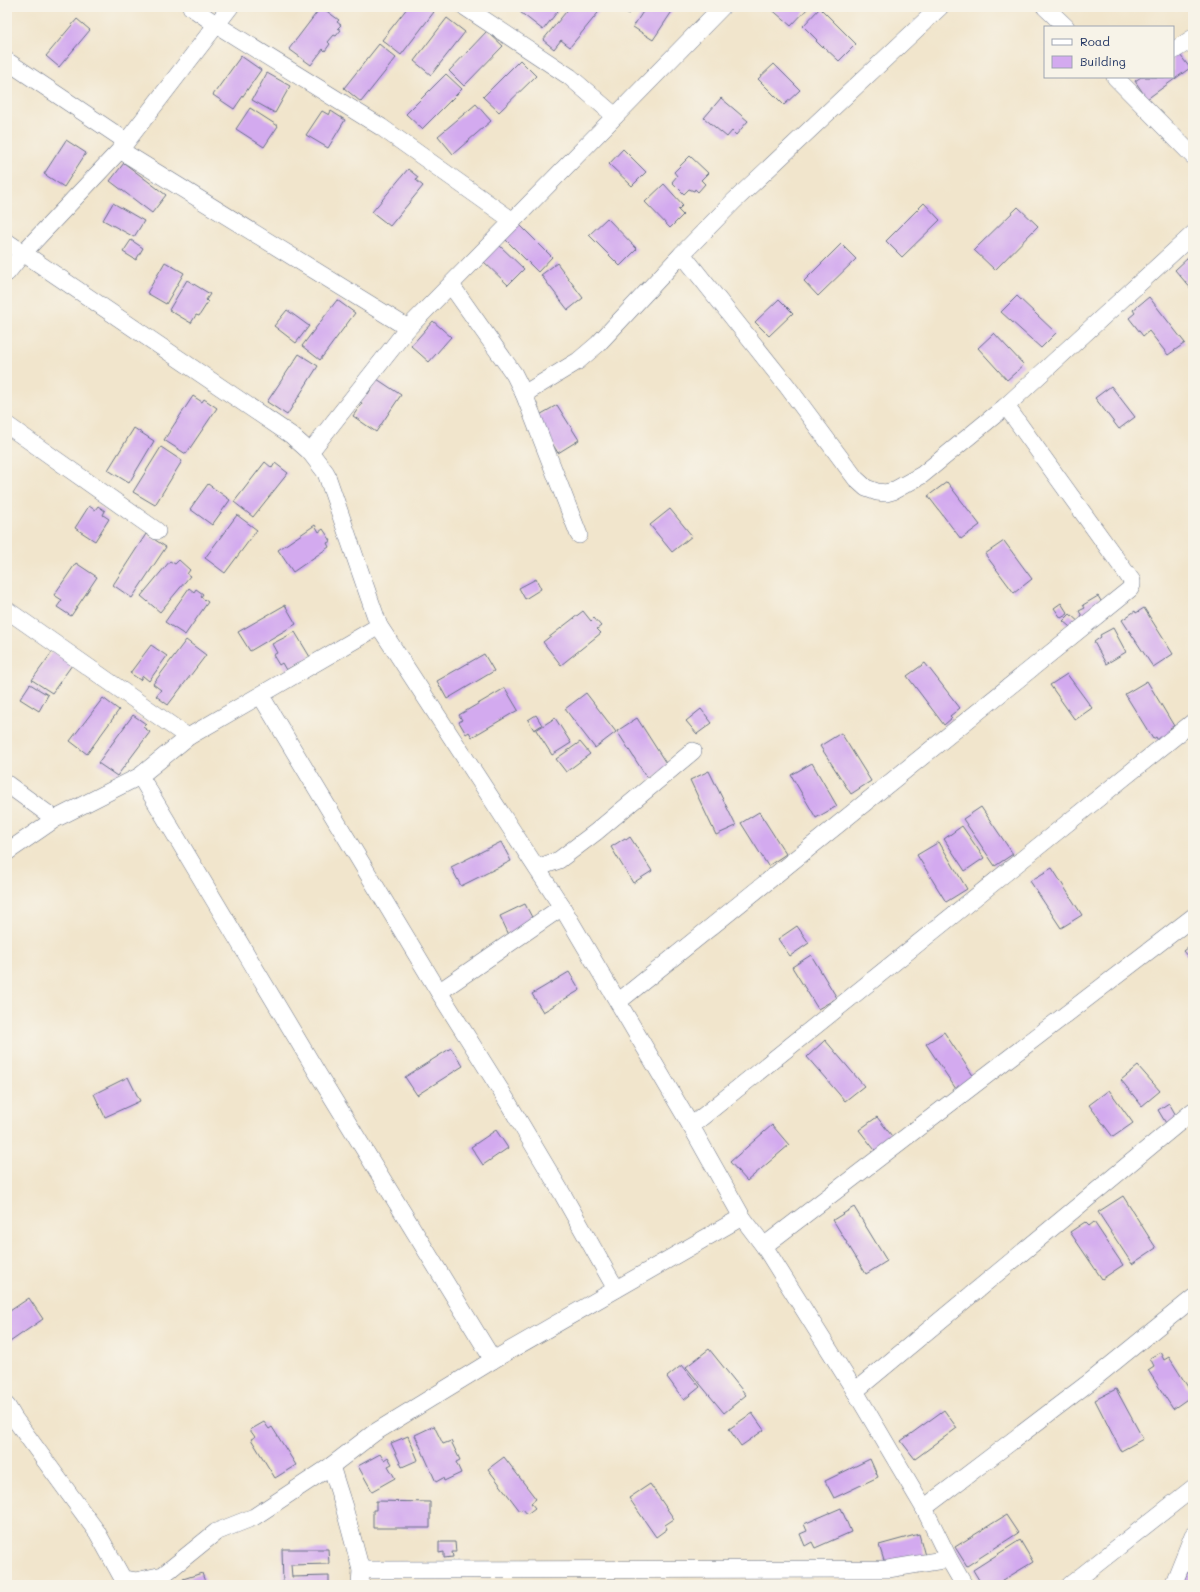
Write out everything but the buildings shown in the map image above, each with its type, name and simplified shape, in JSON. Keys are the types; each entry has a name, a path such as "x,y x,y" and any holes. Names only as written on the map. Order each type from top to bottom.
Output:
{"street":[{"path":"191,7 217,25 381,127 513,221"},
{"path":"7,273 23,253 123,145 230,7"},
{"path":"465,7 570,77 615,116"},
{"path":"310,452 408,328 722,7"},
{"path":"524,394 578,361 598,344 734,201 940,7"},
{"path":"1046,7 1065,26"},
{"path":"1174,50 1193,38"},
{"path":"7,61 123,145 408,328"},
{"path":"1124,79 1193,156"},
{"path":"682,254 787,386 856,479 866,488 877,492 886,493 893,491 922,475 1006,406 1193,234"},
{"path":"7,242 273,422 310,452 326,473 379,626 562,907 691,1126 742,1217 764,1246 855,1391 924,1508 949,1559 964,1585"},
{"path":"451,285 514,374 524,394 579,535"},
{"path":"618,1002 1130,589 1132,581 1006,406"},
{"path":"7,425 157,531"},
{"path":"7,610 188,738"},
{"path":"7,852 55,819 140,776 188,738 379,626"},
{"path":"261,696 439,992 503,1094 563,1195 616,1289"},
{"path":"691,1126 1193,722"},
{"path":"536,868 549,864 565,855 596,832 693,751"},
{"path":"140,776 318,1074 493,1360"},
{"path":"7,784 55,819"},
{"path":"439,992 562,907"},
{"path":"764,1246 1193,917"},
{"path":"855,1391 1193,1111"},
{"path":"9,1414 97,1532 123,1579 136,1581 163,1575 216,1532 254,1517 331,1466 374,1433 493,1360 742,1217"},
{"path":"924,1508 1091,1381 1193,1298"},
{"path":"331,1466 344,1507 361,1577 888,1569 949,1559"},
{"path":"1070,1585 1193,1488"},
{"path":"1173,1585 1190,1554 1193,1536"}]}
